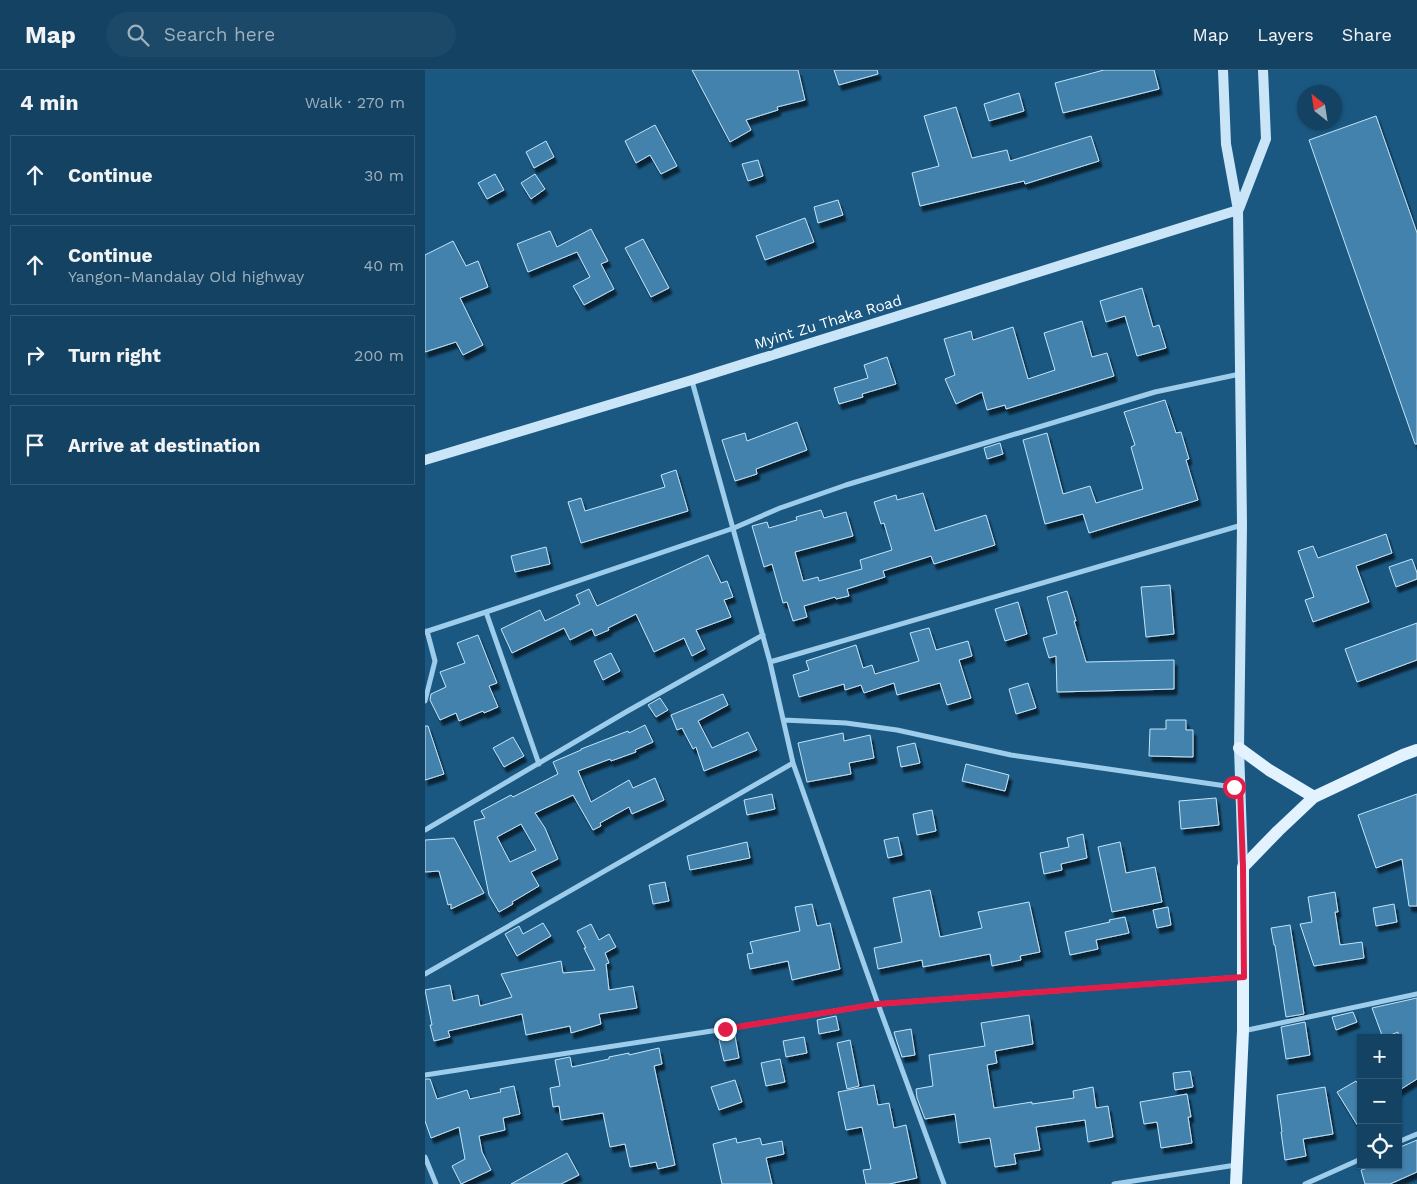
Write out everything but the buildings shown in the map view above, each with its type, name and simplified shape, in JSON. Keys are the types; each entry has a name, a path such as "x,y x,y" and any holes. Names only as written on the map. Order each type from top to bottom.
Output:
{"main road":[{"path":"1239,748 1269,770 1314,797"},
{"path":"1236,1184 1243,1031 1243,867 1314,797 1417,750"}],"street":[{"path":"1223,70 1226,144 1239,210 1242,525 1239,748 1243,867"},
{"path":"1239,210 1266,139 1263,70"},
{"name":"Myint Zu Thaka Road","path":"425,460 692,380 1239,210"},
{"path":"425,701 435,661 426,631 733,528 780,508 846,485 1155,392 1241,374"},
{"path":"692,380 763,635 793,763 944,1184"},
{"path":"770,662 1242,525"},
{"path":"486,612 539,764"},
{"path":"425,830 626,712 763,635"},
{"path":"784,720 846,723 880,728 1011,755 1240,788"},
{"path":"425,974 793,763"},
{"path":"425,1075 878,1004 1244,977"},
{"path":"1243,1031 1417,994"},
{"path":"1402,1140 1417,1134"},
{"path":"425,1157 436,1184"},
{"path":"1305,1184 1357,1161"},
{"path":"1115,1184 1237,1165"}],"route":[{"path":"725,1029 878,1004 1244,977 1240,788 1234,787"}]}
